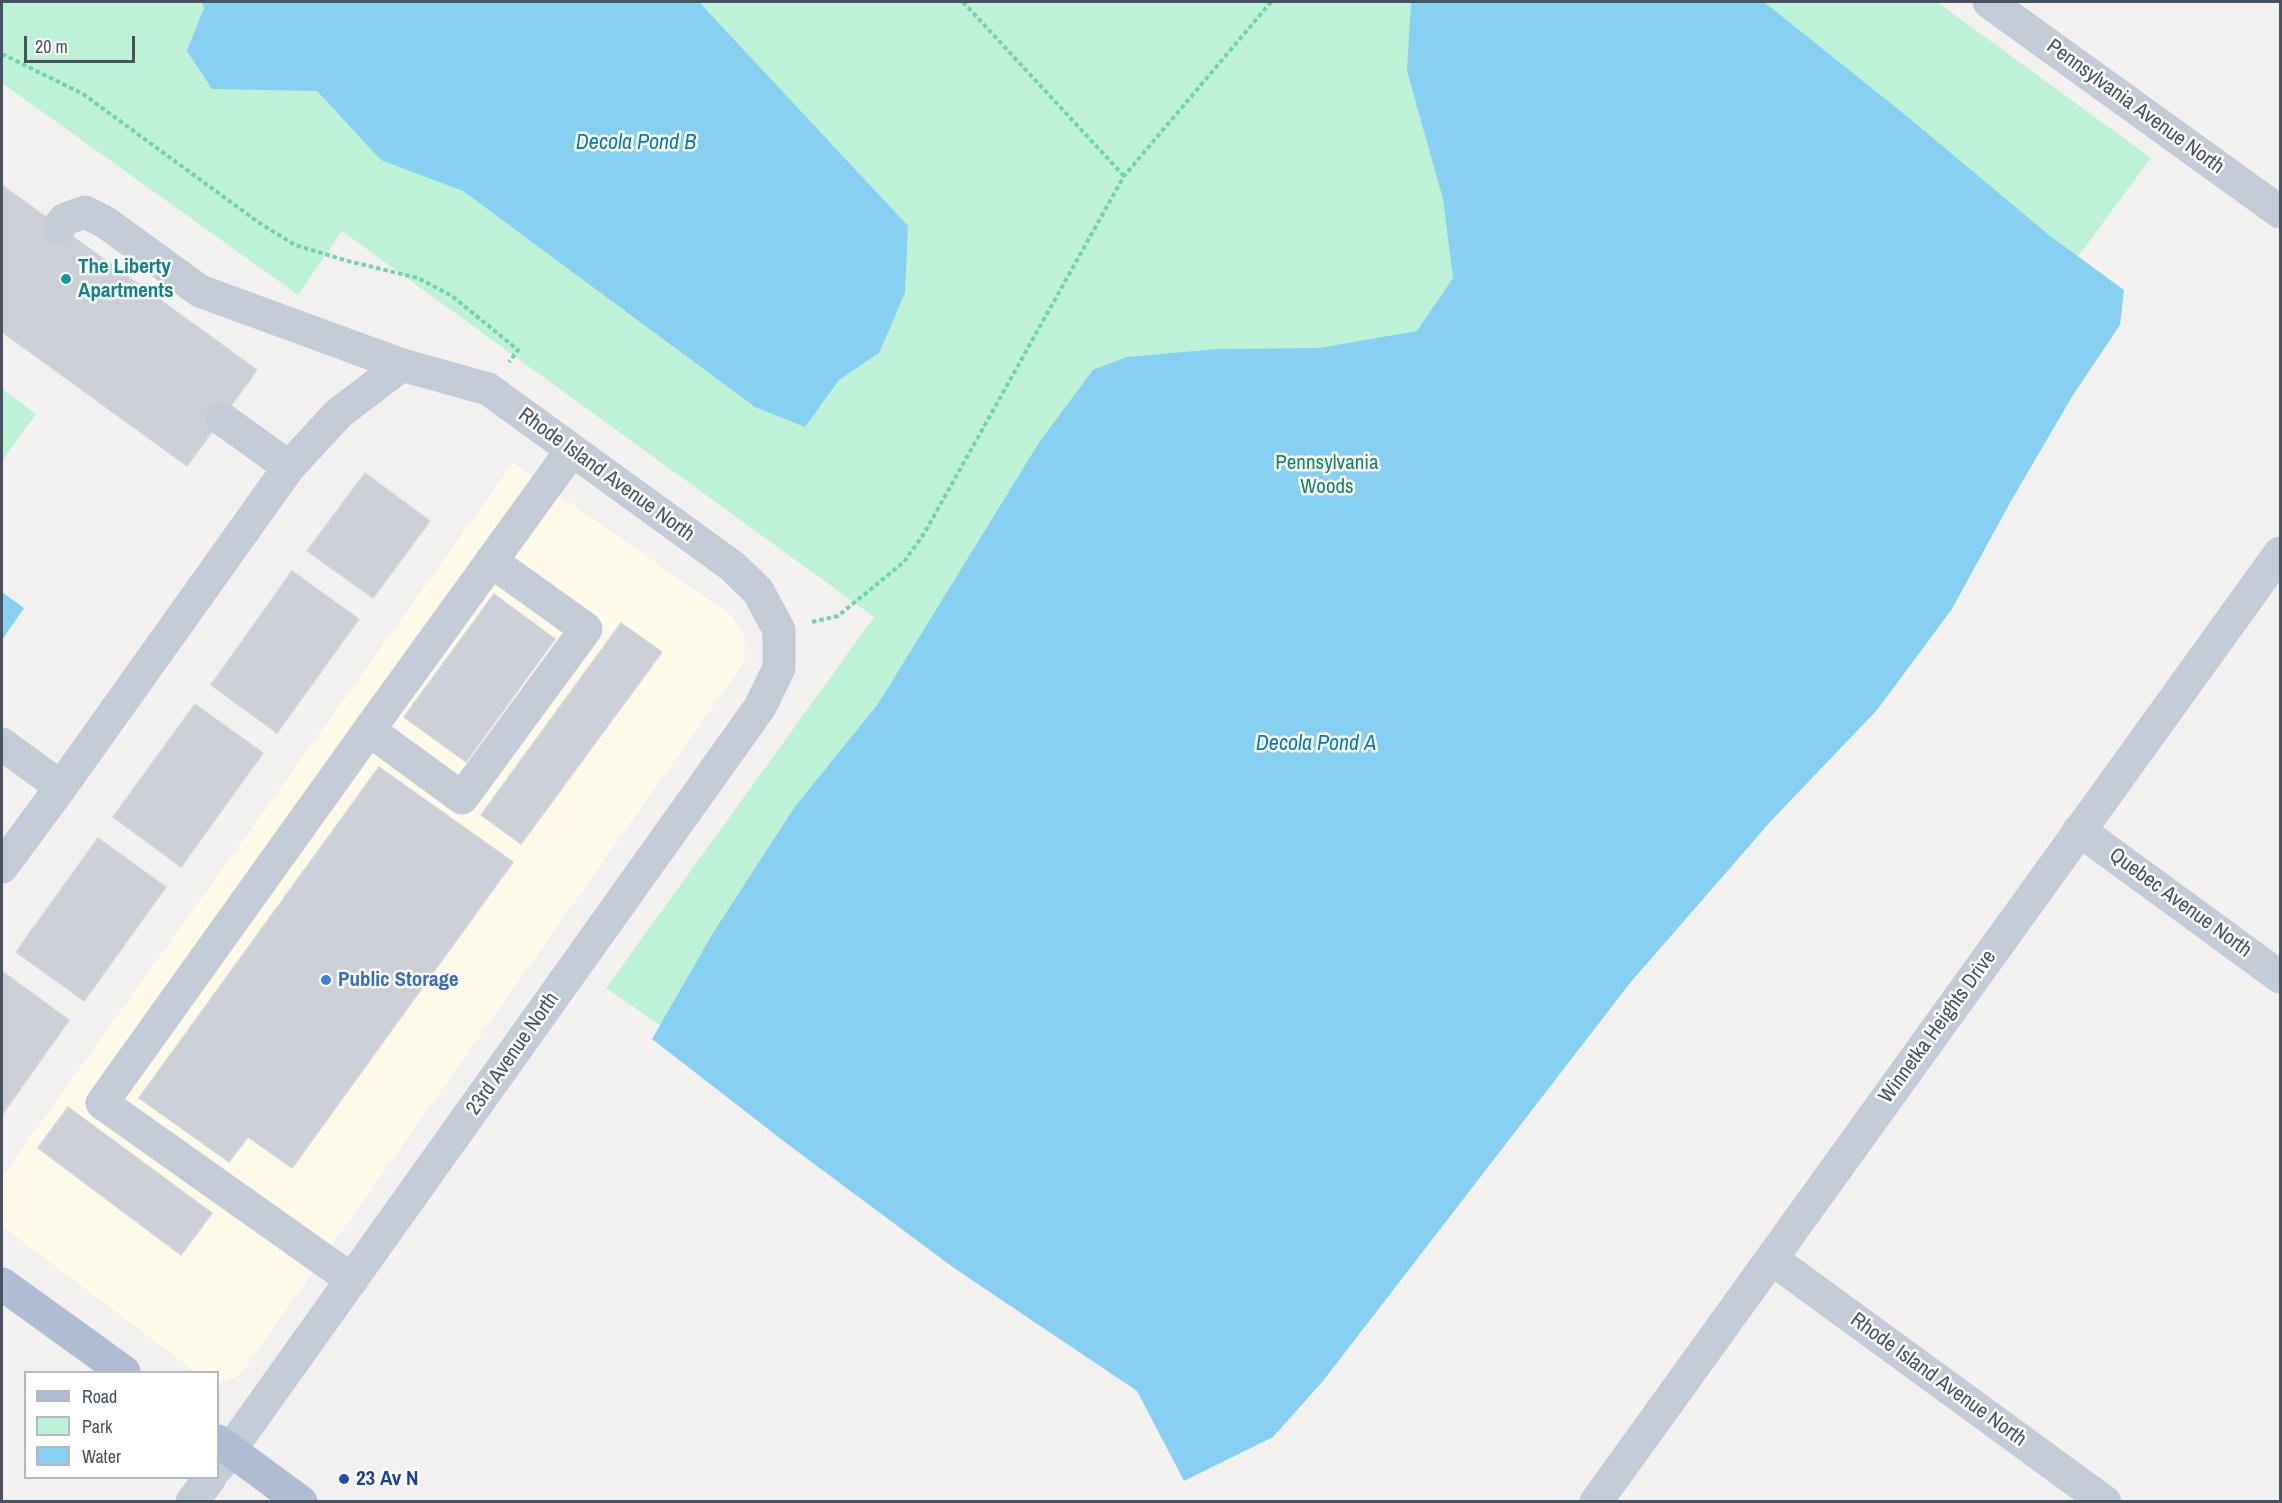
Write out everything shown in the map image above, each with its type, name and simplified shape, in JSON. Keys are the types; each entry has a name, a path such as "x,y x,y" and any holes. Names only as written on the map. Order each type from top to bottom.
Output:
{"main road":[{"path":"2,1284 123,1371"},
{"path":"222,1453 301,1502"}],"street":[{"name":"Pennsylvania Avenue North","path":"1989,2 2280,212"},
{"name":"Rhode Island Avenue North","path":"59,226 65,219 85,212 105,222 200,291 402,365 488,389 732,566 758,591 779,630"},
{"path":"2,867 289,467 339,413 402,365"},
{"path":"222,419 289,467"},
{"path":"352,1280 102,1103 572,450"},
{"name":"Winnetka Heights Drive","path":"1596,1502 2280,553"},
{"path":"369,730 462,798 586,629 491,561"},
{"name":"23rd Avenue North","path":"222,1453 352,1280 760,707 779,668 779,630"},
{"path":"2,744 61,787"},
{"name":"Quebec Avenue North","path":"2079,830 2280,977"},
{"name":"Rhode Island Avenue North","path":"1772,1259 2105,1502"},
{"path":"192,1502 209,1479"}],"path":[{"path":"963,2 1124,176"},
{"path":"779,630 838,616 904,562 925,532 1124,176 1271,2"},
{"path":"2,54 82,94 258,222 295,245 418,278 452,296 518,350 488,389"}],"shaded area":[{"path":"513,463 732,616 744,637 745,661 240,1375 225,1383 219,1382 219,1371 195,1371 2,1226 2,1177"}],"green space":[{"name":"Decola Pond A","path":"2,2 1937,2 2151,158 1222,1412 606,988 874,617 342,231 298,295 2,83"},
{"path":"2,389 36,414 2,461"}],"water":[{"name":"Decola Pond B","path":"202,2 699,2 908,226 905,293 879,353 839,380 805,427 755,407 463,191 381,160 317,91 212,89 187,51 204,8"},
{"name":"Decola Pond A","path":"1411,2 1764,2 1909,118 2050,236 2124,290 2120,325 2073,395 1952,609 1877,710 1771,821 1630,983 1323,1381 1273,1437 1184,1481 1137,1391 954,1268 790,1146 652,1039 713,933 794,808 878,704 1040,441 1093,370 1127,357 1218,349 1319,348 1417,331 1453,278 1443,199 1407,71"},
{"path":"2,592 24,608 2,640"}],"building":[{"name":"The Liberty Apartments","path":"2,185 257,370 187,466 2,332"},
{"path":"365,473 430,521 373,598 307,551"},
{"path":"292,571 359,619 277,733 211,685"},
{"path":"494,594 555,639 466,762 404,717"},
{"path":"621,623 662,652 521,844 481,815"},
{"path":"195,704 263,753 181,867 113,817"},
{"name":"Public Storage","path":"379,767 513,862 292,1168 248,1137 229,1162 139,1098"},
{"path":"98,838 166,887 84,1001 16,952"},
{"path":"2,971 69,1020 2,1115"},
{"path":"68,1107 212,1213 181,1255 38,1148"}],"place":[{"name":"The Liberty Apartments","path":"66,279"},
{"name":"Public Storage","path":"326,980"},
{"name":"23 Av N","path":"344,1479"}],"park label":[{"name":"Pennsylvania Woods","path":"1327,475"}]}
